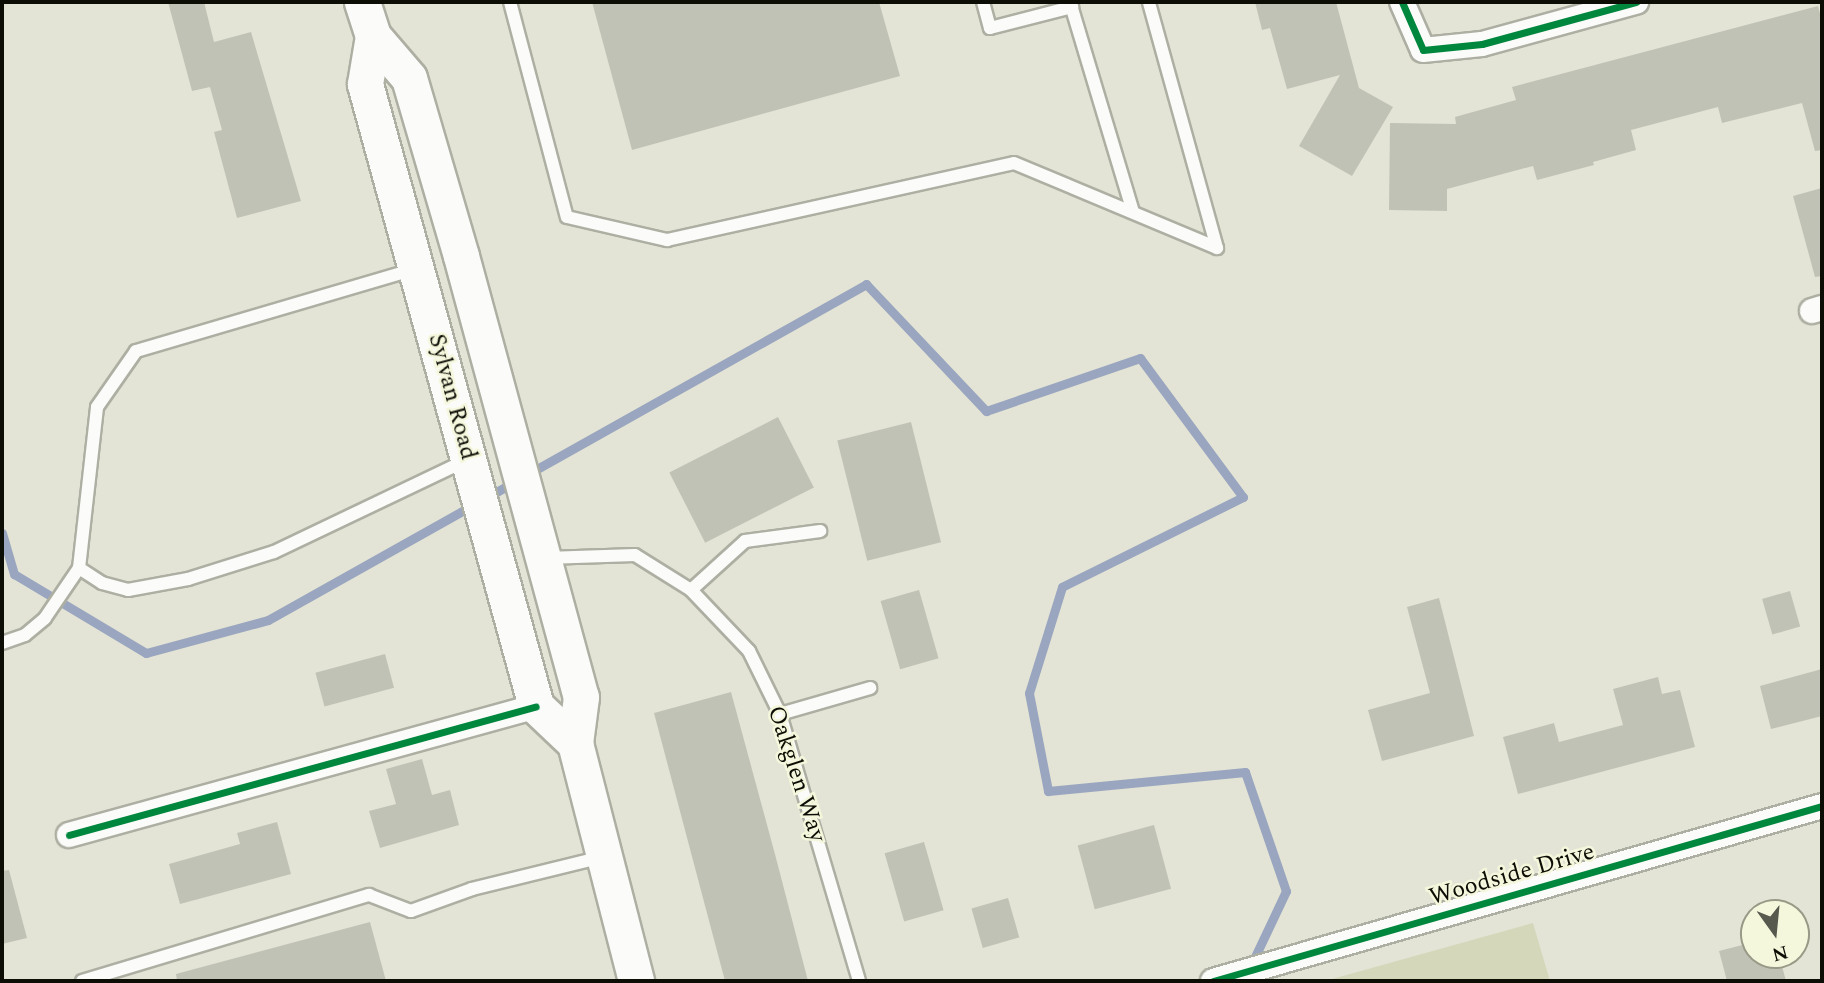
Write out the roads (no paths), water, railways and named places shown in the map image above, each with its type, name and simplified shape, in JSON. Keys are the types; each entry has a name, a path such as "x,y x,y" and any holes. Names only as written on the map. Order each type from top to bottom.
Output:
{"main road":[{"name":"Sylvan Road","path":"362,2 373,36 409,79 581,697 575,743 602,857 636,981"},
{"name":"Sylvan Road","path":"373,36 365,84 419,268 536,706"},
{"path":"536,706 575,743"}],"street":[{"path":"1402,2 1423,50 1482,44 1636,2"},
{"path":"69,835 536,706"},
{"name":"Woodside Drive","path":"1216,981 1822,806"}],"lane":[{"path":"510,2 567,218 667,240 1014,163 1217,248 1149,2"},
{"path":"983,2 990,28 1071,4 1133,212"},
{"path":"2,643 25,635 47,615 79,568 97,407 136,351 419,268"},
{"path":"79,568 102,583 128,590 188,579 286,547 471,470"},
{"path":"691,590 745,541 820,531"},
{"name":"Oakglen Way","path":"542,558 635,555 691,590 749,651 780,714 859,981"},
{"path":"780,714 870,688"},
{"path":"82,981 369,895 411,911 472,889 602,857"}],"waterway":[{"path":"528,474 866,284 986,411 1140,358 1243,497 1062,587 1029,693 1048,791 1245,772 1286,891 1250,967"},
{"path":"486,498 516,481"},
{"path":"2,533 14,574 146,653 268,620 473,505"}]}
